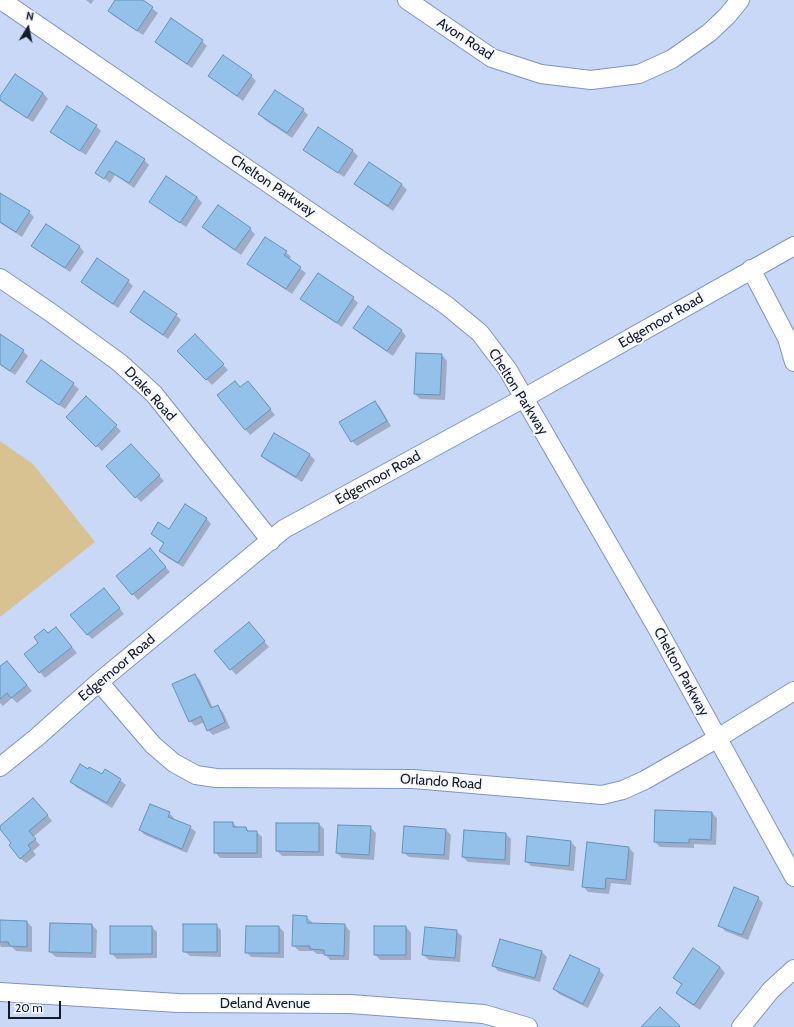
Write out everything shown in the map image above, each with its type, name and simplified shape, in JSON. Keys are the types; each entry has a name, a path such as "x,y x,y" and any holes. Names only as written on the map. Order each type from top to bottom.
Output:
{"street":[{"name":"Chelton Parkway","path":"1,0 446,305 480,333 508,370 657,628 794,877"},
{"name":"Avon Road","path":"407,0 492,58 541,74 591,80 639,74 672,59 709,33 728,16 740,0"},
{"name":"Edgemoor Road","path":"0,767 36,738 99,682 284,529 524,398 794,246"},
{"path":"752,270 787,338 794,362"},
{"name":"Drake Road","path":"0,278 120,363 154,394 271,541"},
{"name":"Orlando Road","path":"99,682 153,746 174,763 196,775 216,778 412,779 602,795 623,790 644,780 718,738 794,691"},
{"path":"741,1027 771,990 794,969"},
{"name":"Deland Avenue","path":"0,992 178,1004 350,1004 484,1014 528,1027"}],"shaded area":[{"path":"0,441 33,464 95,542 0,617"}],"building":[{"path":"115,0 143,0 153,7 137,31 108,11"},
{"path":"171,18 203,40 187,64 155,42"},
{"path":"223,55 252,75 237,96 208,76"},
{"path":"15,74 43,93 27,118 0,100 0,96"},
{"path":"275,90 304,109 287,133 258,114"},
{"path":"67,106 97,125 80,151 50,132"},
{"path":"318,127 353,150 338,173 303,150"},
{"path":"116,141 145,159 129,183 109,171 104,179 95,173"},
{"path":"369,162 402,184 388,206 354,184"},
{"path":"166,176 197,197 180,223 149,202"},
{"path":"0,193 30,211 16,232 0,222"},
{"path":"218,205 251,228 235,250 202,227"},
{"path":"46,224 80,246 65,268 31,246"},
{"path":"265,237 287,251 284,255 301,267 286,289 247,264"},
{"path":"97,258 129,280 113,304 81,282"},
{"path":"318,273 354,297 337,323 300,299"},
{"path":"144,291 177,314 163,335 130,312"},
{"path":"368,306 402,330 387,351 353,328"},
{"path":"0,334 24,350 10,371 0,364"},
{"path":"195,334 224,364 206,380 177,351"},
{"path":"416,353 442,354 440,395 414,394"},
{"path":"41,360 74,383 59,405 26,382"},
{"path":"235,381 240,387 248,381 271,409 245,430 217,395"},
{"path":"86,396 117,425 96,447 66,417"},
{"path":"375,401 387,421 351,442 339,422"},
{"path":"274,433 310,454 296,477 261,456"},
{"path":"131,444 160,475 135,498 106,466"},
{"path":"185,504 207,518 178,563 159,551 164,543 151,534 158,522 169,529"},
{"path":"150,548 166,567 132,595 116,576"},
{"path":"104,588 120,608 87,635 70,615"},
{"path":"249,622 265,641 230,670 214,651"},
{"path":"56,627 72,647 39,673 24,654 38,643 34,637 44,629 48,633"},
{"path":"7,661 27,685 11,698 7,693 0,699 0,666"},
{"path":"195,674 211,708 218,705 225,722 207,731 201,716 189,722 172,684"},
{"path":"80,764 88,769 89,767 102,774 105,769 121,779 107,803 70,782"},
{"path":"33,798 48,815 29,831 36,839 28,845 31,849 20,859 9,845 11,843 0,829 0,826"},
{"path":"150,804 170,812 168,817 191,826 182,849 139,830"},
{"path":"655,810 712,812 711,840 689,839 689,843 654,842"},
{"path":"214,822 233,822 233,827 246,827 247,831 257,831 257,853 214,853"},
{"path":"276,823 319,823 319,852 276,851"},
{"path":"338,825 371,826 369,855 336,853"},
{"path":"404,826 446,829 444,855 402,853"},
{"path":"464,830 506,833 505,860 462,857"},
{"path":"527,836 571,841 569,866 525,862"},
{"path":"587,842 629,847 626,880 606,878 605,889 582,887"},
{"path":"734,887 759,897 742,935 718,926"},
{"path":"293,915 307,916 307,923 345,924 344,956 324,955 324,950 310,949 310,946 292,946"},
{"path":"0,920 27,921 27,947 10,946 8,942 0,942"},
{"path":"50,923 92,924 92,953 49,952"},
{"path":"183,924 217,924 217,952 183,952"},
{"path":"110,926 152,926 152,954 110,954"},
{"path":"246,926 279,926 279,953 245,953"},
{"path":"374,926 406,926 406,955 374,955"},
{"path":"425,927 457,930 455,958 422,955"},
{"path":"500,939 542,951 535,978 492,966"},
{"path":"693,948 720,967 694,1005 676,993 682,984 673,978"},
{"path":"570,955 600,969 583,1004 553,989"},
{"path":"660,1007 680,1026 641,1027"}]}
